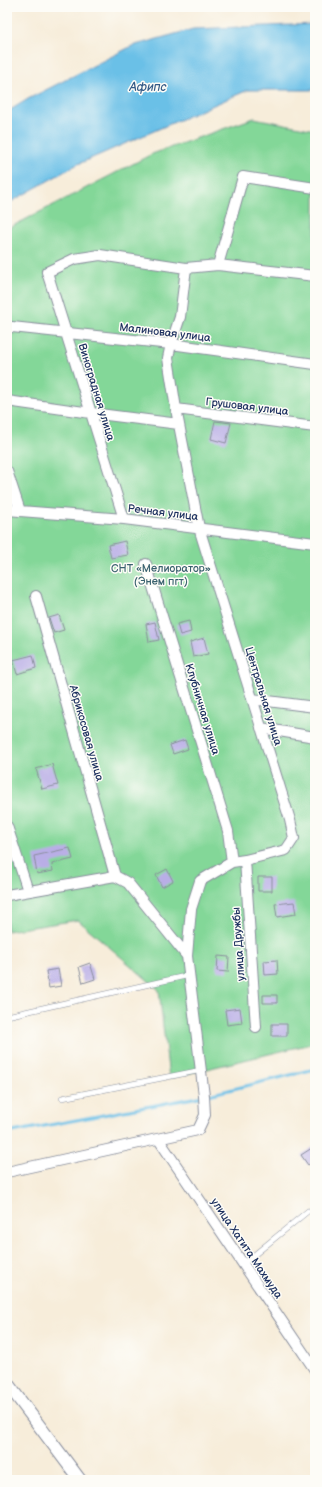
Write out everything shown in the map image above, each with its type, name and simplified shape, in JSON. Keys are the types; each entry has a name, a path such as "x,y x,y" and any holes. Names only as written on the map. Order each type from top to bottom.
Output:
{"street":[{"path":"218,265 243,177 315,188"},
{"name":"Виноградная улица","path":"124,519 47,272 74,259 100,255 186,268"},
{"path":"186,268 218,265 315,276"},
{"name":"Центральная улица","path":"159,1140 198,1130 205,1115 202,1070 187,956 191,909 200,881 232,862 286,850 294,838 290,820 199,528 176,409 168,358 180,317 186,268"},
{"name":"Малиновая улица","path":"12,327 66,334 171,344 315,364"},
{"path":"7,401 179,424"},
{"name":"Грушовая улица","path":"176,409 315,427"},
{"path":"7,471 20,511"},
{"name":"Речная улица","path":"7,510 124,519 315,543"},
{"name":"Клубничная улица","path":"146,564 228,832 232,862"},
{"name":"Абрикосовая улица","path":"36,596 115,876"},
{"path":"252,699 315,707"},
{"path":"261,728 315,737"},
{"path":"7,826 28,891"},
{"name":"улица Дружбы","path":"245,860 256,1026"},
{"path":"7,895 115,876 128,883 187,956"},
{"path":"7,1172 159,1140"},
{"name":"улица Хатита Махмуда","path":"159,1140 315,1370"},
{"path":"7,1383 80,1480"}],"lane":[{"path":"7,1016 190,976"},
{"path":"62,1098 202,1070"},
{"path":"244,1264 308,1211"}],"green space":[{"name":"СНТ «Мелиоратор» (Энем пгт)","path":"254,118 315,130 315,1043 169,1078 159,990 78,920 7,931 7,229 152,154"}],"water":[{"name":"Афипс","path":"315,24 315,90 248,90 76,165 7,204 7,112 28,99 132,46 193,29"}],"building":[{"path":"215,421 231,423 226,443 211,439"},
{"path":"125,541 128,555 111,558 108,545"},
{"path":"59,615 64,630 54,633 49,618"},
{"path":"189,621 191,632 180,635 177,624"},
{"path":"155,622 159,640 149,642 146,624"},
{"path":"204,638 208,654 193,657 190,642"},
{"path":"33,655 36,668 17,674 13,660"},
{"path":"185,740 188,749 173,754 170,745"},
{"path":"52,764 58,785 42,789 36,769"},
{"path":"70,848 73,859 52,864 53,871 37,874 34,856"},
{"path":"167,869 173,881 162,887 156,875"},
{"path":"258,877 272,877 272,891 258,891"},
{"path":"294,902 296,914 277,917 275,904"},
{"path":"218,956 229,957 228,972 217,971"},
{"path":"277,960 278,974 265,975 264,961"},
{"path":"90,963 95,979 83,983 79,967"},
{"path":"58,969 61,986 49,988 46,971"},
{"path":"263,995 277,995 277,1003 263,1003"},
{"path":"240,1008 242,1023 227,1025 225,1010"},
{"path":"272,1024 287,1024 287,1036 272,1036"},
{"path":"315,1146 315,1160 308,1165 301,1155"}],"waterway":[{"path":"7,1133 204,1096 315,1069"}]}
